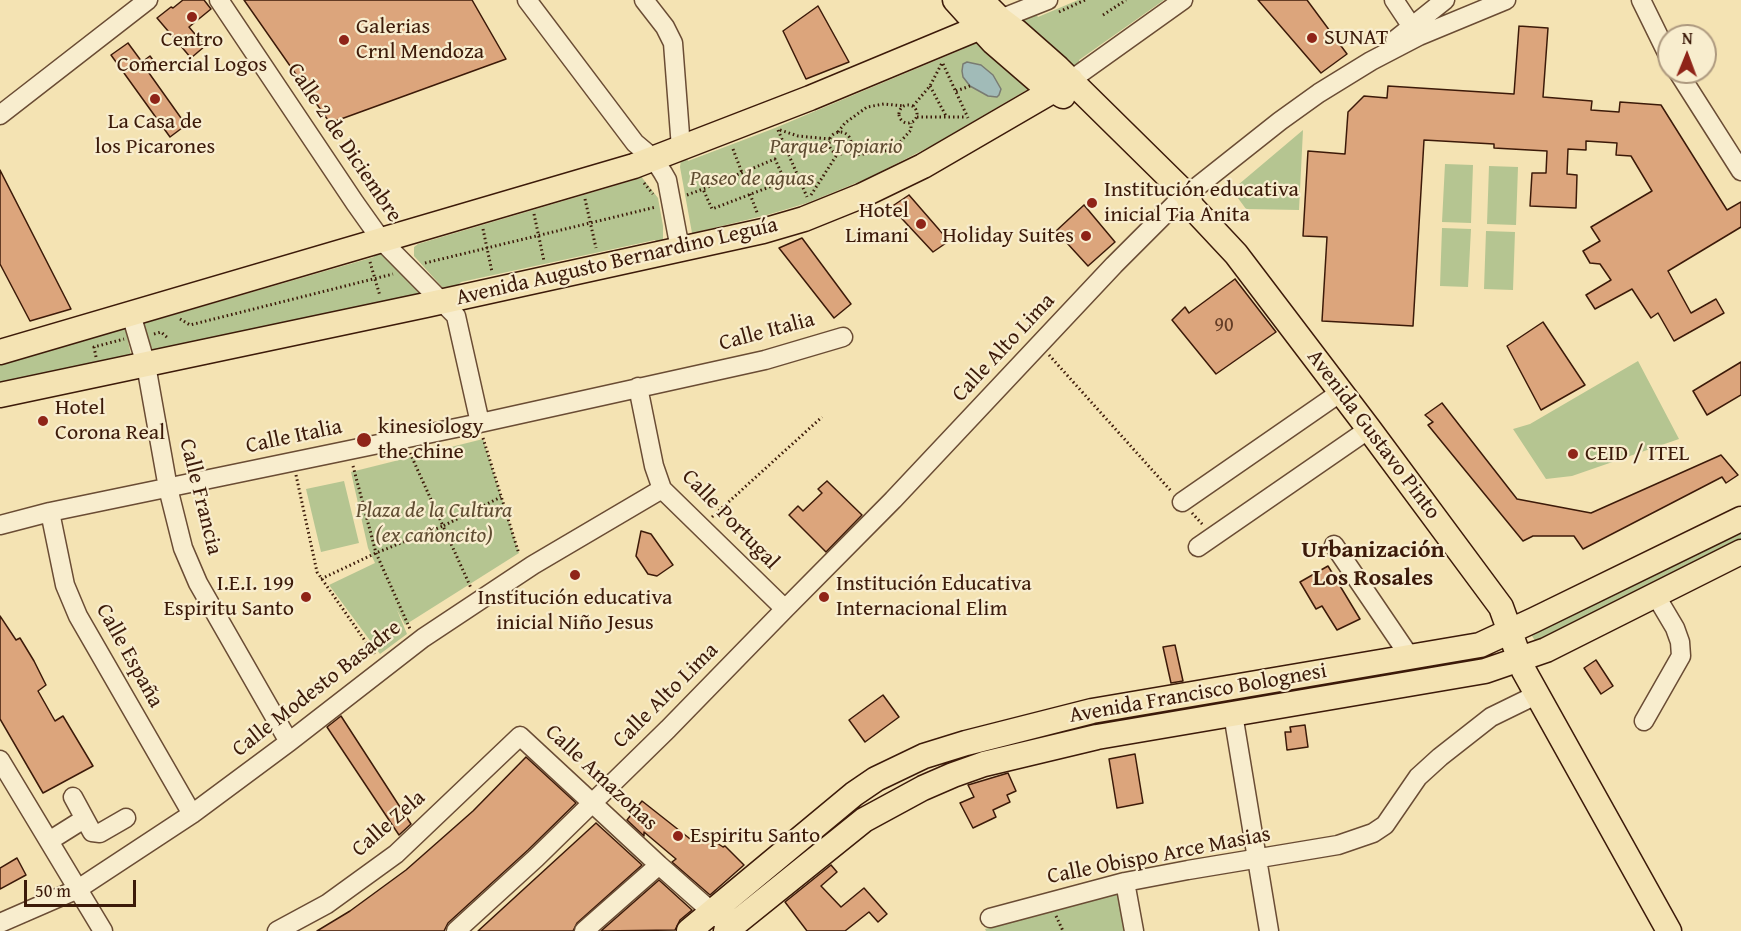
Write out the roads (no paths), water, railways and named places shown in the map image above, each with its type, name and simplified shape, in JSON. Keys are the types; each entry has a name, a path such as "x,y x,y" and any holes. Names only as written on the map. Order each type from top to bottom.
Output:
{"main road":[{"name":"Avenida Gustavo Pinto","path":"955,0 990,23 1019,33 1062,85 1236,254 1501,607 1519,660 1536,695 1669,931"},
{"name":"Avenida Gustavo Pinto","path":"981,0 990,23"},
{"path":"0,352 131,314 376,251 648,170 681,148 810,98 990,23"},
{"name":"Avenida Augusto Bernardino Leguía","path":"0,395 443,302 763,231 804,219 861,196 923,166 1062,85"},
{"name":"Avenida Francisco Bolognesi","path":"726,925 846,800 876,779 945,749 1092,711 1480,645 1741,519"},
{"name":"Avenida Francisco Bolognesi","path":"689,931 726,925 864,820 923,788 984,764 1097,737 1485,671 1546,650 1741,552"},
{"path":"1092,711 1097,737"}],"street":[{"path":"0,115 148,0"},
{"name":"Calle 2 de Diciembre","path":"219,0 354,203 376,251 443,302 456,316 480,423"},
{"path":"527,0 635,143 648,170 667,180 680,249"},
{"path":"644,0 665,27 673,43 681,148"},
{"path":"990,23 1048,0"},
{"name":"Avenida Augusto Bernardino Leguía","path":"1062,85 1183,0"},
{"path":"1394,0 1415,31 1445,0"},
{"name":"Calle Alto Lima","path":"456,931 668,729 893,500 1113,265 1184,202 1280,121 1415,31 1506,0"},
{"path":"1641,0 1657,33"},
{"path":"1686,84 1741,171"},
{"path":"0,122 23,98"},
{"name":"Calle Francia","path":"131,314 146,364 168,488 183,548 198,583 289,742"},
{"name":"Calle Italia","path":"0,525 50,512 480,423 765,360 843,337"},
{"name":"Calle Portugal","path":"638,387 654,466 663,489 700,528 785,609"},
{"path":"1182,502 1341,392"},
{"path":"1205,542 1369,429"},
{"name":"Calle Modesto Basadre","path":"0,923 78,889 192,814 423,638 525,570 663,489"},
{"name":"Calle España","path":"50,512 65,585 78,616 192,814"},
{"path":"1334,545 1410,657"},
{"path":"1644,721 1681,656 1680,642 1675,628 1656,596"},
{"name":"Calle Obispo Arce Masias","path":"990,918 1125,882 1338,845 1373,833 1385,825 1419,777 1440,757 1491,717 1536,695"},
{"path":"1233,714 1269,931"},
{"name":"Calle Amazonas","path":"520,736 659,866 726,925"},
{"name":"Calle Zela","path":"277,931 301,926 327,904 396,854 520,736"},
{"path":"0,760 103,931"},
{"path":"73,797 92,832 100,833 126,818"},
{"path":"49,841 84,819"},
{"path":"584,931 659,866"},
{"path":"1125,882 1134,931"}],"water":[{"path":"967,62 981,65 993,75 1001,89 997,97 988,96 970,86 963,77 962,71 963,64"}],"place":[{"name":"Centro Comercial Logos","path":"192,17"},
{"name":"SUNAT","path":"1312,38"},
{"name":"Galerias Crnl Mendoza","path":"344,40"},
{"name":"La Casa de los Picarones","path":"155,99"},
{"name":"Institución educativa inicial Tia Anita","path":"1092,203"},
{"name":"Hotel Limani","path":"921,224"},
{"name":"Holiday Suites","path":"1086,236"},
{"name":"Hotel Corona Real","path":"43,421"},
{"name":"kinesiology the chine","path":"364,440"},
{"name":"CEID / ITEL","path":"1573,454"},
{"name":"Institución educativa inicial Niño Jesus","path":"575,575"},
{"name":"I.E.I. 199 Espiritu Santo","path":"306,597"},
{"name":"Institución Educativa Internacional Elim","path":"824,597"},
{"name":"Espiritu Santo","path":"678,836"}],"district":[{"name":"Urbanización Los Rosales","path":"1373,565"}],"park label":[{"name":"Parque Topiario","path":"836,147"},
{"name":"Paseo de aguas","path":"752,179"},
{"name":"Plaza de la Cultura (ex cañoncito)","path":"434,524"}]}
